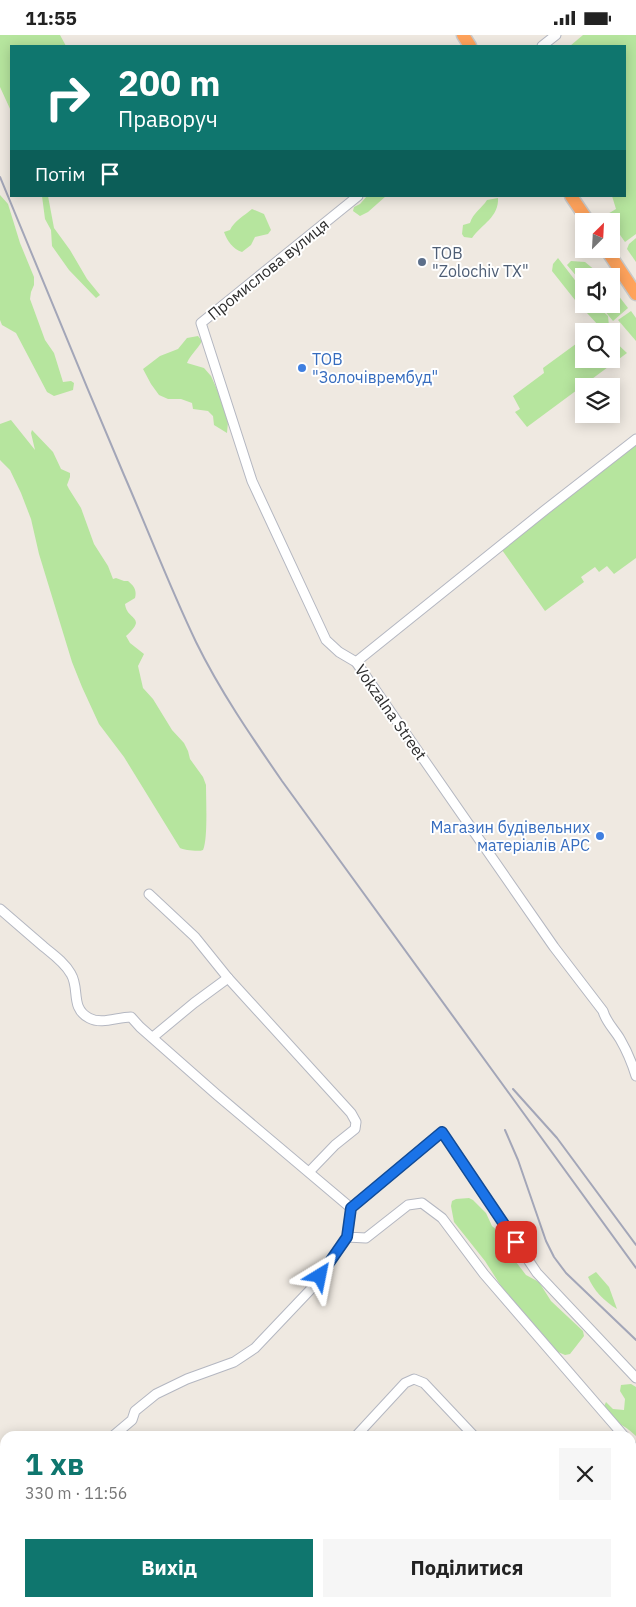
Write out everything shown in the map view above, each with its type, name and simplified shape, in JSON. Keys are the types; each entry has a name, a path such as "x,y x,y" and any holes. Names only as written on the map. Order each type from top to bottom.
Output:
{"highway":[{"path":"572,197 583,213"},
{"path":"612,258 636,293"}],"street":[{"path":"543,45 556,35"},
{"name":"Промислова вулиця","path":"201,323 357,197"},
{"name":"Vokzalna Street","path":"201,323 252,481 326,640 338,652 356,662 554,947 603,1011 604,1017 619,1037 631,1060 636,1076"},
{"path":"356,662 636,439"},
{"path":"149,894 195,937 228,978 351,1113 356,1122 355,1129 335,1145 309,1172"},
{"path":"0,909 64,964 72,975 76,1000 82,1014 91,1019 106,1021 118,1017 131,1017 216,1094 351,1208"},
{"path":"153,1037 228,978"},
{"path":"119,1431 132,1420 135,1411 156,1394 187,1379 234,1362 255,1349 311,1289 347,1237 351,1208 442,1132 537,1273 636,1378"},
{"path":"347,1237 366,1238 408,1205 422,1203 432,1209 442,1218 484,1274 620,1431"},
{"path":"361,1431 404,1383 414,1379 424,1383 469,1431"}],"green space":[{"path":"0,35 60,35 65,45 10,45 10,109 0,87"},
{"path":"583,35 636,35 636,234 625,242 620,235 620,213 609,213 616,209 612,197 626,197 626,45 571,45"},
{"path":"0,195 8,204 20,243 34,277 30,299 45,340 54,353 63,382 71,381 74,383 73,390 54,396 47,392 16,333 2,325 0,320"},
{"path":"42,197 48,197 54,228 87,279 100,295 96,298 69,270 52,246 51,230 45,219"},
{"path":"366,197 385,197 368,212 360,216 353,211 354,207 360,204"},
{"path":"498,198 496,210 489,220 472,238 464,237 462,234 463,225 470,223 473,216 487,200"},
{"path":"252,209 264,214 271,230 268,234 255,237 251,245 242,252 231,244 224,232 230,230 237,221"},
{"path":"636,238 636,262 627,249 629,244"},
{"path":"558,258 575,280 575,300 552,271 553,264"},
{"path":"571,261 585,262 592,268 575,268 575,274 567,265"},
{"path":"620,298 628,308 613,321 606,313 620,313"},
{"path":"631,311 636,318 636,341 618,320"},
{"path":"587,313 605,313 608,316 609,323 596,323"},
{"path":"198,336 202,341 187,363 204,368 211,376 224,405 228,422 227,433 214,425 213,416 208,411 193,409 192,403 181,399 168,399 159,395 143,369 160,356 178,349 187,338"},
{"path":"575,345 575,368 607,368 593,378 575,378 575,391 527,427 515,412 520,409 513,396 544,373 543,368"},
{"path":"620,346 627,353 620,358"},
{"path":"11,420 35,450 32,430 53,452 61,469 70,473 67,485 81,508 94,544 108,566 113,579 128,581 134,588 135,598 125,604 136,622 126,636 130,643 144,654 138,666 143,688 153,699 172,730 184,743 190,759 203,777 206,785 206,829 203,850 192,851 180,848 124,757 99,724 82,687 72,662 39,554 31,519 10,470 0,460 0,424"},
{"path":"636,445 636,558 614,574 607,566 599,572 595,567 581,577 584,582 545,611 502,550"},
{"path":"469,1198 486,1213 492,1226 499,1232 513,1258 526,1275 539,1282 551,1301 583,1331 584,1336 570,1354 565,1355 558,1352 501,1286 485,1261 454,1222 452,1201"},
{"path":"596,1272 609,1287 617,1309 600,1295 590,1282 588,1277"},
{"path":"631,1384 636,1387 636,1431 630,1431 602,1411 606,1402 613,1409 624,1410 625,1399 620,1391 621,1385"}],"railway":[{"path":"0,177 168,580 196,642 215,678 247,730 282,781 636,1268"},
{"path":"513,1089 557,1138 636,1245"},
{"path":"505,1130 518,1160 546,1241 554,1257 566,1273 636,1340"}],"place":[{"name":"ТОВ \"Zolochiv TX\"","path":"422,262"},
{"name":"ТОВ \"Золочіврембуд\"","path":"302,368"},
{"name":"Магазин будівельних матеріалів APC","path":"600,836"}],"route":[{"path":"320,1276 347,1237 351,1208 442,1132 516,1242"}]}
